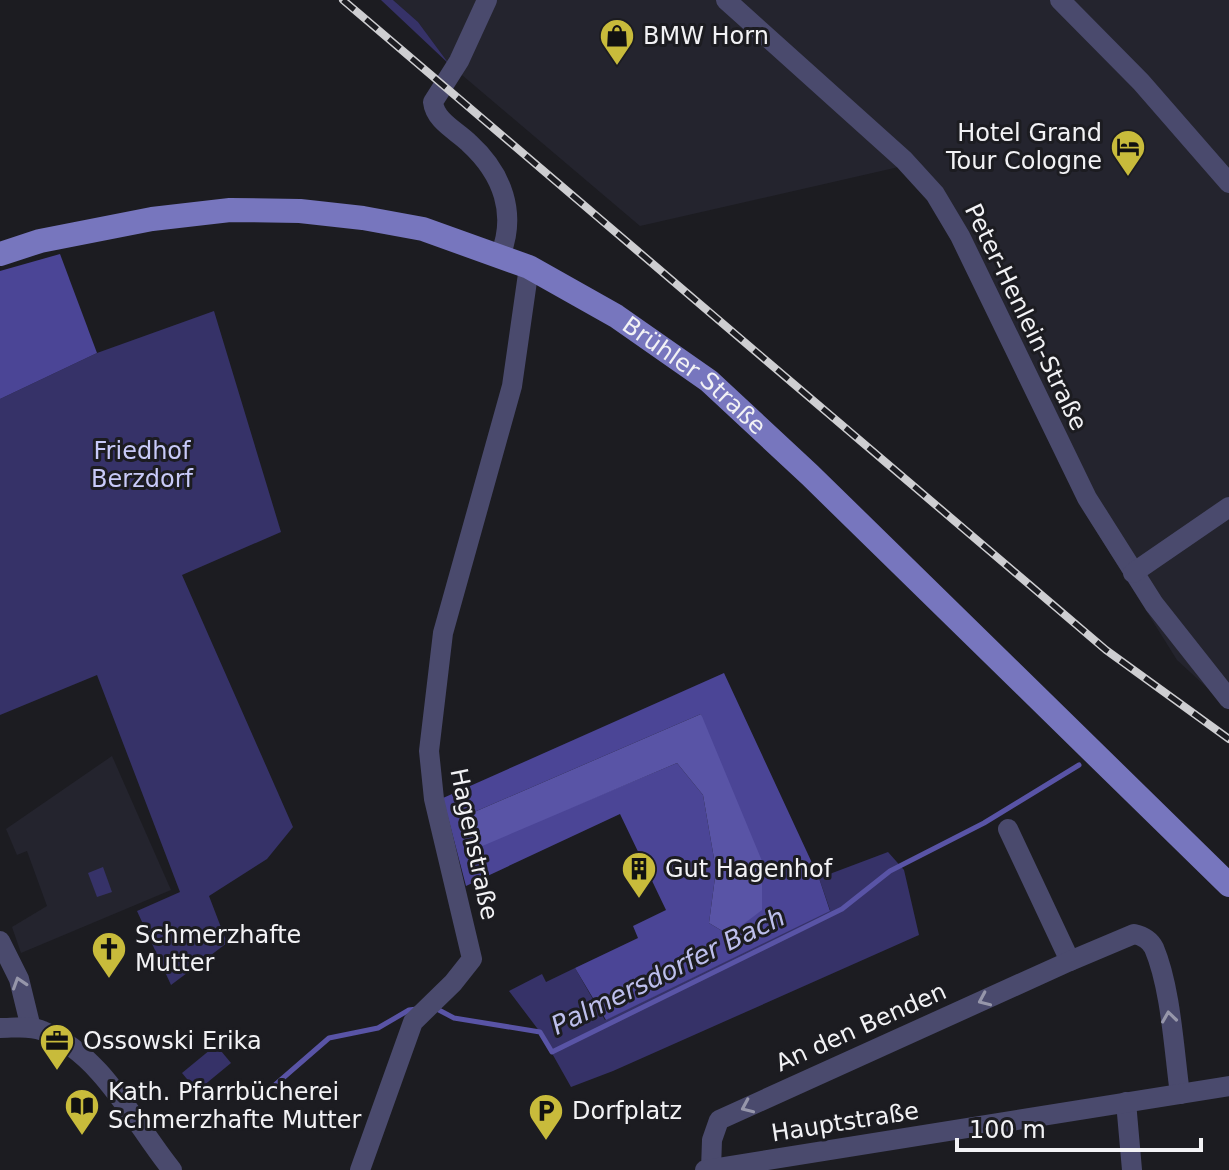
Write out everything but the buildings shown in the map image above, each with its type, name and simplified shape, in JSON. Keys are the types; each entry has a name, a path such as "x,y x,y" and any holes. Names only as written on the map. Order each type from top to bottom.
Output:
{"main road":[{"name":"Brühler Straße","path":"0,254 40,241 96,229 230,210 300,211 423,229 529,267 616,316 709,381 833,497 1229,885"}],"street":[{"path":"487,0 459,61 433,102 433,108 472,145 498,178 508,212 509,235 500,256"},
{"name":"Peter-Henlein-Straße","path":"726,0 904,160 935,194 960,236 1087,498 1133,573 1181,641 1229,699"},
{"path":"1060,0 1141,82 1229,183"},
{"name":"Hagenstraße","path":"360,1170 413,1022 453,983 472,959 434,799 429,751 443,633 512,386 529,267"},
{"path":"1133,573 1229,507"},
{"path":"1008,829 1070,961"},
{"name":"An den Benden","path":"708,1170 712,1140 719,1120 1134,934 1148,940 1154,947 1166,994 1180,1094"},
{"path":"0,941 19,979 31,1028"},
{"path":"0,1028 43,1030 92,1065 108,1082 166,1168"},
{"name":"Hauptstraße","path":"708,1170 1229,1086"},
{"path":"1126,1102 1132,1170"}],"shaded area":[{"path":"393,0 1229,0 1229,708 1177,660 1085,513 943,218 903,166 640,226 449,64 418,22"},
{"path":"60,254 97,353 0,399 0,271"},
{"path":"724,673 819,878 830,911 606,1020 575,968 638,938 633,926 666,910 620,814 466,886 443,798","holes":["701,714 729,935 709,923 716,870 703,795 677,763 479,846 465,816"]},
{"path":"701,714 762,861 762,910 729,935 709,923 716,870 703,795 677,763 480,847 465,816"},
{"path":"112,756 171,890 21,953 12,927 47,906 27,851 17,855 6,829"}],"green space":[{"path":"381,0 393,0 418,22 449,64"},
{"name":"Friedhof Berzdorf","path":"214,311 281,532 182,575 293,827 267,859 209,896 227,943 171,985 137,911 180,892 97,675 0,715 0,399 97,353"},
{"path":"888,852 904,870 919,935 571,1087 540,1032 509,991 542,974 546,982 575,968 605,1020 830,910 819,878"},
{"path":"103,867 112,892 97,897 88,873"},
{"path":"216,1045 231,1063 197,1091 182,1073"}],"waterway":[{"name":"Palmersdorfer Bach","path":"435,1008 454,1018 540,1032 552,1052 842,909 890,871 984,823 1079,765"},
{"name":"Palmersdorfer Bach","path":"268,1091 329,1038 378,1028 409,1010 417,1009"}],"railway":[{"path":"343,0 1106,650 1229,739"}],"place":[{"name":"BMW Horn","path":"617,67"},
{"name":"Hotel Grand Tour Cologne","path":"1128,178"},
{"name":"Gut Hagenhof","path":"639,900"},
{"name":"Schmerzhafte Mutter","path":"109,980"},
{"name":"Ossowski Erika","path":"57,1072"},
{"name":"Kath. Pfarrbücherei Schmerzhafte Mutter","path":"82,1137"},
{"name":"Dorfplatz","path":"546,1142"}]}
